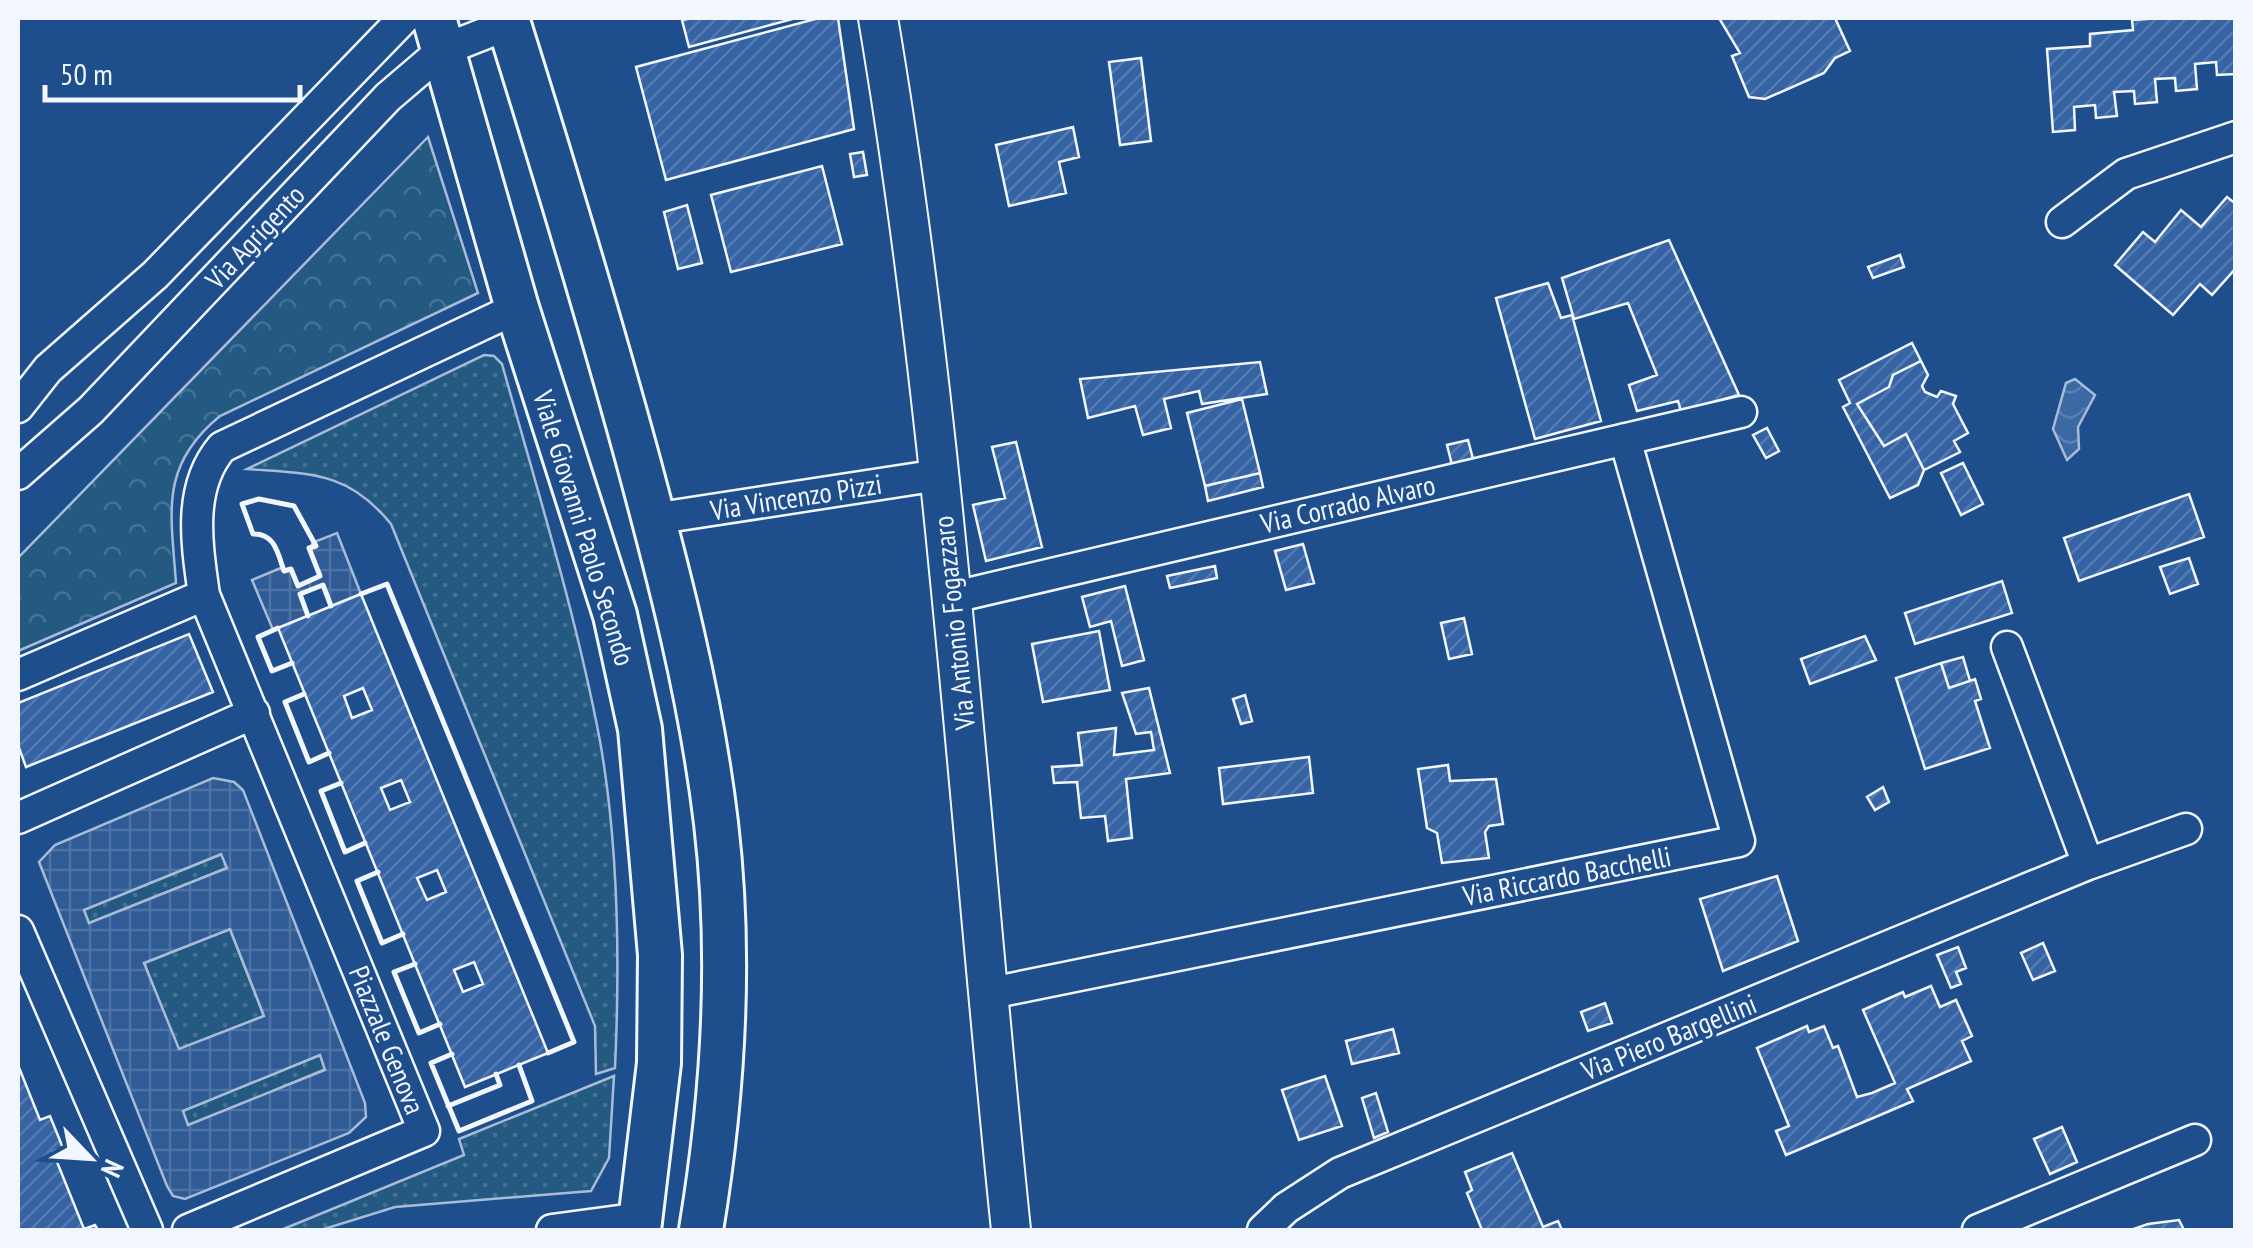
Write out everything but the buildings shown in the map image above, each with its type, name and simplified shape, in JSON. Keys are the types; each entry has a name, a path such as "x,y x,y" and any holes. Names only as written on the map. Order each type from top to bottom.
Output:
{"main road":[{"path":"508,21 584,263 653,519 700,716 716,826 724,943 722,1048 713,1158 700,1230"},
{"name":"Viale Giovanni Paolo Secondo","path":"438,34 517,308 615,615 640,729 660,954 659,1063 640,1224"}],"street":[{"name":"Via Agrigento","path":"18,408 48,369 155,275 404,18"},
{"name":"Via Antonio Fogazzaro","path":"878,18 954,597 986,994 1011,1230"},
{"name":"Via Agrigento","path":"18,474 91,410 388,97 438,34 508,21"},
{"path":"2062,222 2126,174 2236,137"},
{"name":"Piazzale Genova","path":"188,1230 424,1131 204,594 197,548 199,495 206,466 222,447 517,308"},
{"name":"Via Corrado Alvaro","path":"954,597 1741,412"},
{"name":"Via Riccardo Bacchelli","path":"986,994 1739,841 1625,439"},
{"name":"Via Vincenzo Pizzi","path":"653,519 939,475"},
{"path":"18,675 204,594"},
{"path":"2007,647 2088,864"},
{"path":"18,818 254,713"},
{"name":"Via Piero Bargellini","path":"1263,1230 1286,1208 1340,1172 2088,864 2186,829"},
{"path":"18,932 147,1230"},
{"path":"1978,1230 2195,1140"},
{"path":"552,1230 640,1224"}],"green space":[{"path":"428,137 478,293 220,416 200,435 178,472 172,512 176,583 18,651 18,558"},
{"path":"484,355 494,356 502,364 555,552 600,741 611,822 616,904 617,1027 615,1068 596,1074 595,1026 391,524 359,494 327,478 247,469"},
{"path":"222,854 227,868 89,924 83,910"},
{"path":"230,929 264,1016 178,1050 144,963"},
{"path":"320,1055 326,1069 188,1126 182,1111"},
{"path":"614,1076 609,1158 591,1191 395,1207 321,1230 281,1230 464,1155 459,1139"}],"shaded area":[{"path":"337,533 361,594 331,606 323,585 301,594 308,616 273,630 252,580 283,567 284,571 291,569 298,586 320,576 309,548"},
{"path":"213,778 234,782 243,790 365,1103 366,1117 349,1133 185,1199 173,1196 39,862 55,845","holes":["221,854 227,868 89,923 84,910","230,929 264,1016 179,1049 144,963","320,1055 325,1070 188,1125 183,1111"]}],"water":[{"path":"2075,379 2095,395 2078,427 2079,449 2067,460 2053,429 2066,383"}],"wall":[{"path":"259,499 294,506 316,546 309,548 320,576 298,586 291,569 284,571 271,541 253,534 242,504 259,499"},
{"path":"361,594 387,584 574,1042 548,1053"},
{"path":"308,616 300,594 323,585 331,606"},
{"path":"278,628 258,637 272,671 292,663"},
{"path":"304,694 285,702 309,762 329,753"},
{"path":"341,783 321,791 345,852 365,843"},
{"path":"378,872 357,881 382,943 403,934"},
{"path":"415,964 394,972 419,1033 440,1024"},
{"path":"452,1054 431,1063 459,1131 532,1101 519,1065"},
{"path":"448,1106 500,1085 496,1074"}]}
